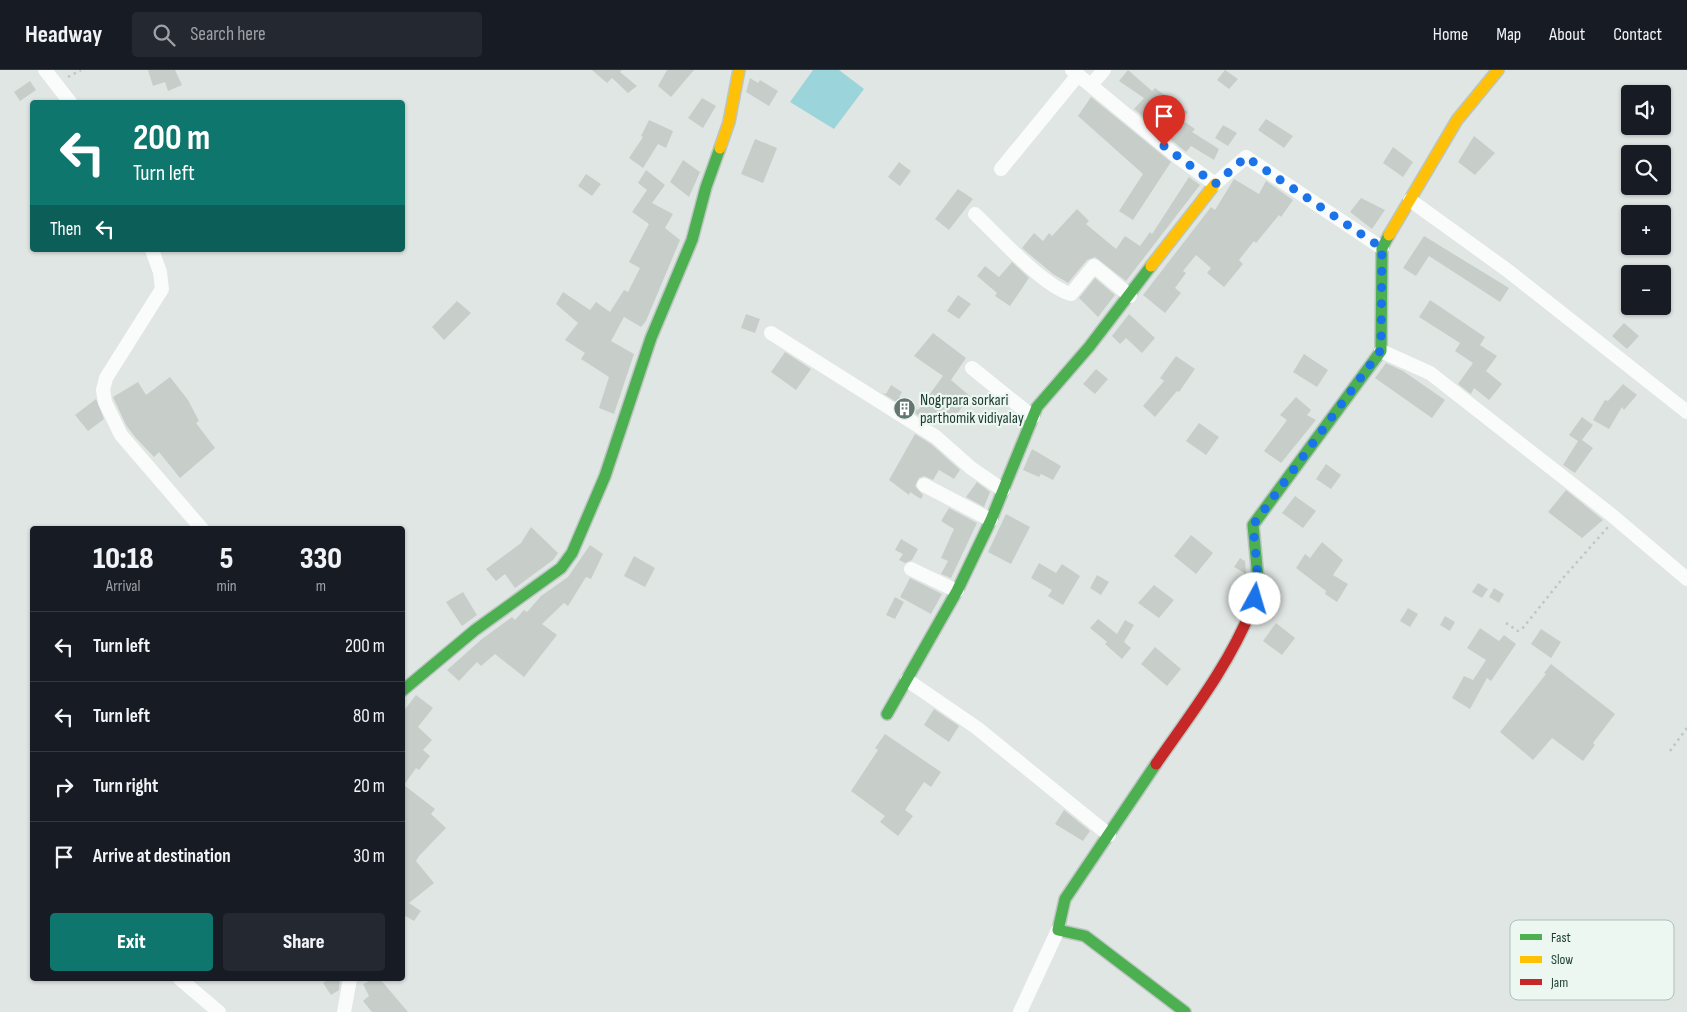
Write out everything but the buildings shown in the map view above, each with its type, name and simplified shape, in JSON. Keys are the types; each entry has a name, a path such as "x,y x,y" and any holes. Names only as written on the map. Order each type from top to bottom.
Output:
{"street":[{"path":"45,70 68,100"},
{"path":"405,688 474,630 561,568 572,553 605,476 651,338 692,240 714,163 729,122 739,70"},
{"path":"1091,85 1104,70"},
{"path":"1020,1012 1058,930 1065,900 1205,692 1244,627 1255,599 1258,578 1253,525 1381,350 1382,248 1457,120 1498,70"},
{"path":"1001,169 1075,72 1179,158 1215,184"},
{"path":"887,714 957,591 991,520 1037,407 1090,347 1215,184 1246,157 1382,248"},
{"path":"1410,200 1515,276 1687,412"},
{"path":"975,214 1022,259 1062,292 1071,294 1094,266 1130,296"},
{"path":"153,252 160,272 162,289 106,378 103,390 105,402 122,435 199,526"},
{"path":"770,333 936,437 971,468 1003,490"},
{"path":"1381,350 1430,374 1616,519 1687,579"},
{"path":"972,368 1033,417"},
{"path":"924,485 991,520"},
{"path":"911,569 957,591"},
{"path":"907,680 977,728 1109,835"},
{"path":"1058,930 1085,936 1186,1012"},
{"path":"182,981 219,1012"},
{"path":"344,1012 350,981"}],"path":[{"path":"1506,623 1512,629 1518,631 1522,629 1563,578 1616,519"},
{"path":"1670,752 1687,728"}],"water":[{"path":"813,70 839,70 864,89 834,129 790,102"}],"traffic: fast":[{"path":"405,688 475,630 561,568 572,553 605,476 651,338 692,240 706,187 720,148"},
{"path":"1251,610 1258,578 1253,525 1381,351 1382,248 1389,235"},
{"path":"887,714 957,591 991,520 1037,407 1089,347 1151,266"},
{"path":"1156,764 1065,899 1058,930 1085,936 1185,1012"}],"traffic: slow":[{"path":"720,148 729,122 739,70"},
{"path":"1389,235 1457,120 1498,70"},
{"path":"1151,266 1215,184"}],"traffic: jam":[{"path":"1156,764 1220,670 1251,610"}],"place":[{"name":"Nogrpara sorkari parthomik vidiyalay","path":"904,409"}],"route":[{"path":"1164,146 1215,184 1246,157 1382,248 1381,350 1253,525 1258,578 1255,599"}]}
